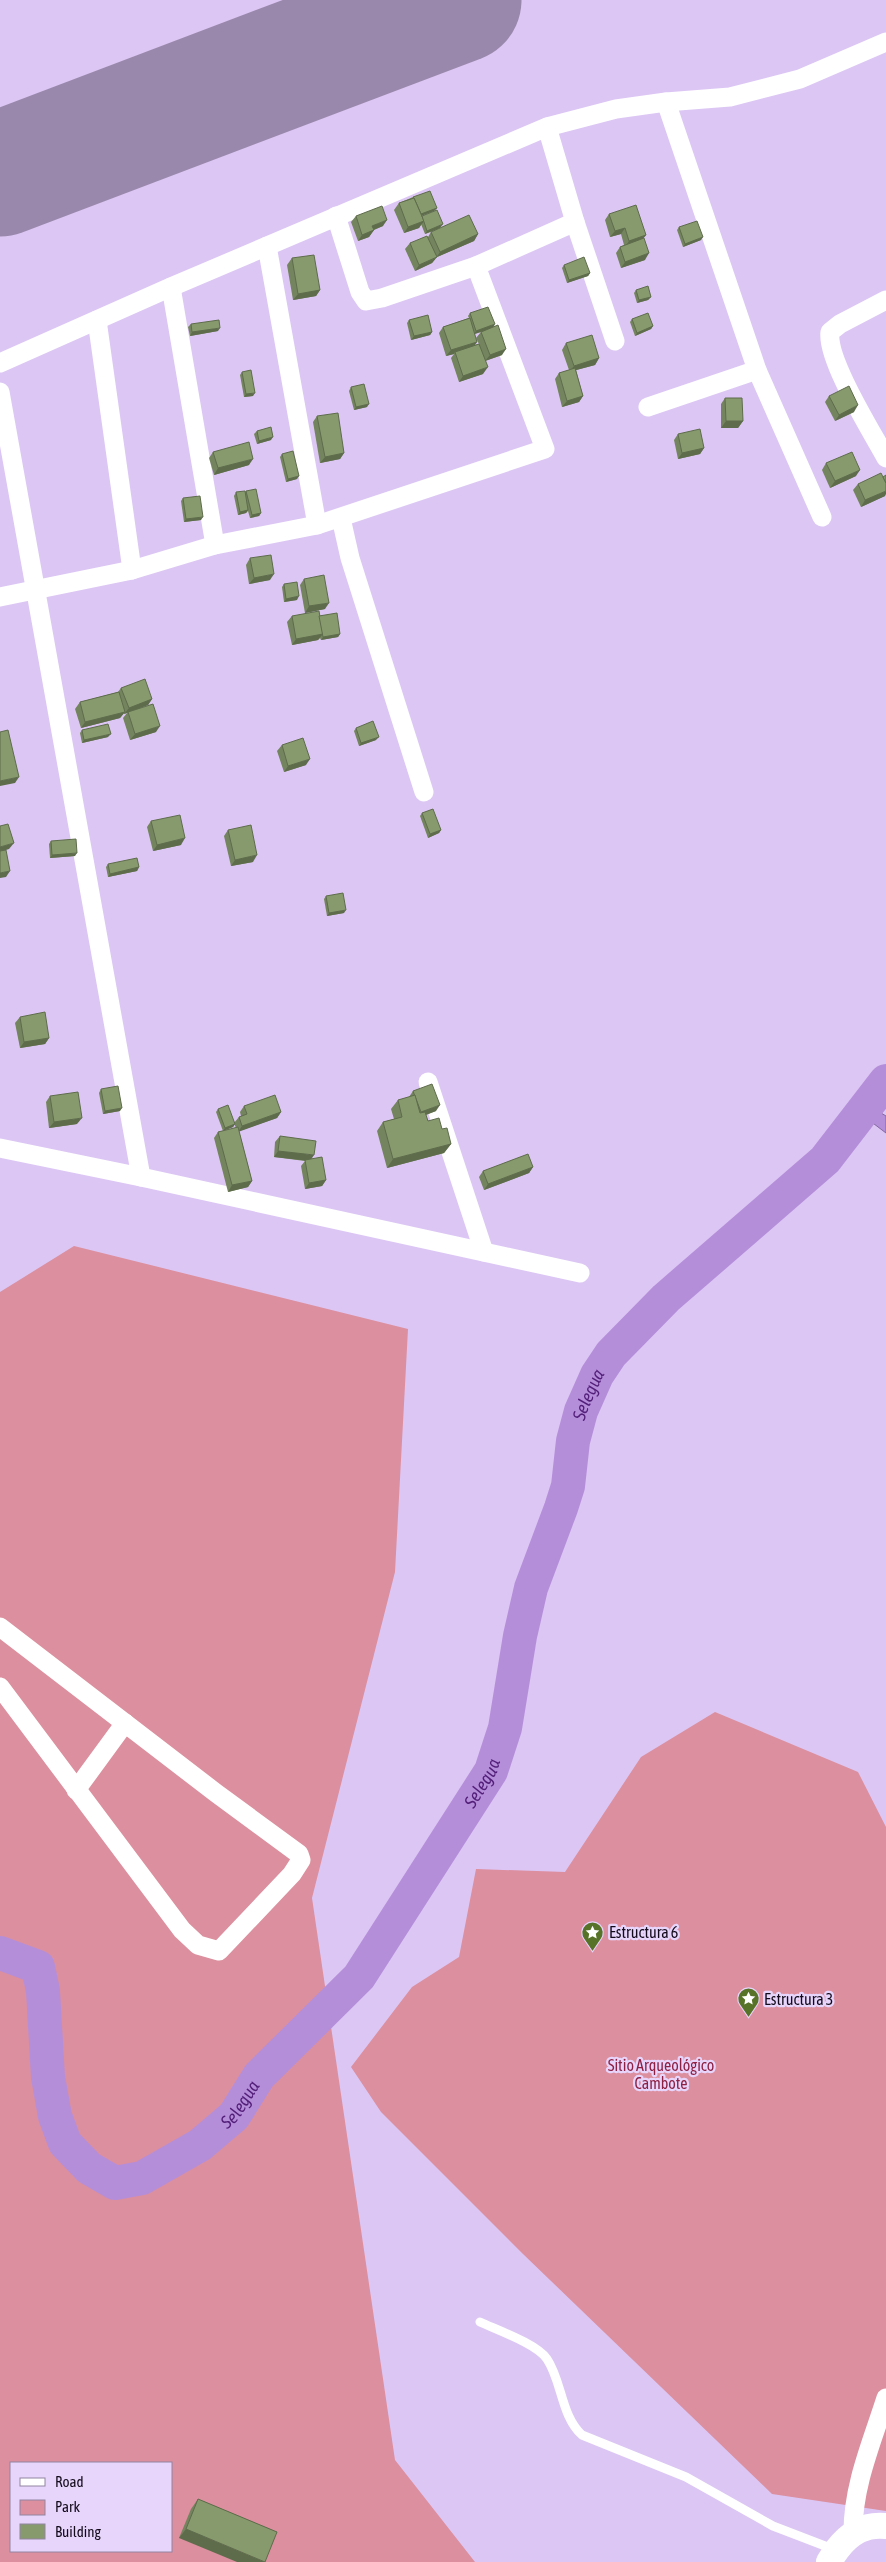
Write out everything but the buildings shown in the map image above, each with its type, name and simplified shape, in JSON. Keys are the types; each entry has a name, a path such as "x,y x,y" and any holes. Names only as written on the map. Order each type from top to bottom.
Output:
{"street":[{"path":"0,363 171,286 546,127 616,109 666,102 730,97 800,79 884,46"},
{"path":"666,102 757,370 822,517"},
{"path":"546,127 575,222 615,340"},
{"path":"336,216 360,292 366,301 382,298 476,266 575,222"},
{"path":"267,246 317,525"},
{"path":"0,597 132,570 214,545 317,525 545,449 476,266"},
{"path":"171,286 214,545"},
{"path":"886,300 840,324 830,332 829,340 834,360 886,458"},
{"path":"97,320 132,570"},
{"path":"648,407 757,370"},
{"path":"0,392 140,1178"},
{"path":"341,518 350,558 424,792"},
{"path":"428,1082 484,1252"},
{"path":"0,1148 580,1274"},
{"path":"0,1627 299,1854 300,1860 292,1874 219,1951 208,1950 198,1945 182,1930 0,1687"},
{"path":"76,1790 125,1723"},
{"path":"839,2548 853,2513 858,2485 886,2398"},
{"path":"839,2548 867,2526 886,2526"}],"lane":[{"path":"480,2322 534,2348 547,2358 574,2425 582,2435 686,2477 773,2526 839,2548"}],"green space":[{"path":"74,1246 408,1329 395,1572 312,1898 395,2460 475,2562 0,2562 0,1292"},
{"name":"Sitio Arqueológico Cambote","path":"715,1712 858,1772 886,1827 886,2511 772,2494 523,2254 381,2112 351,2067 412,1987 459,1957 476,1869 565,1872 641,1757"}],"shaded area":[{"path":"868,1105 886,1116 886,1133 861,1114"}],"waterway":[{"name":"Selegua","path":"0,1953 38,1967 43,1991 48,2077 55,2116 65,2143 89,2168 115,2183 142,2178 200,2145 234,2116 259,2076 359,1977 491,1771 505,1728 520,1636 531,1588 568,1486 573,1441 581,1411 597,1375 611,1354 666,1298 825,1160 886,1081"}],"runway":[{"path":"0,174 459,0"}],"place":[{"name":"Estructura 6","path":"593,1951"},
{"name":"Estructura 3","path":"748,2018"}]}
